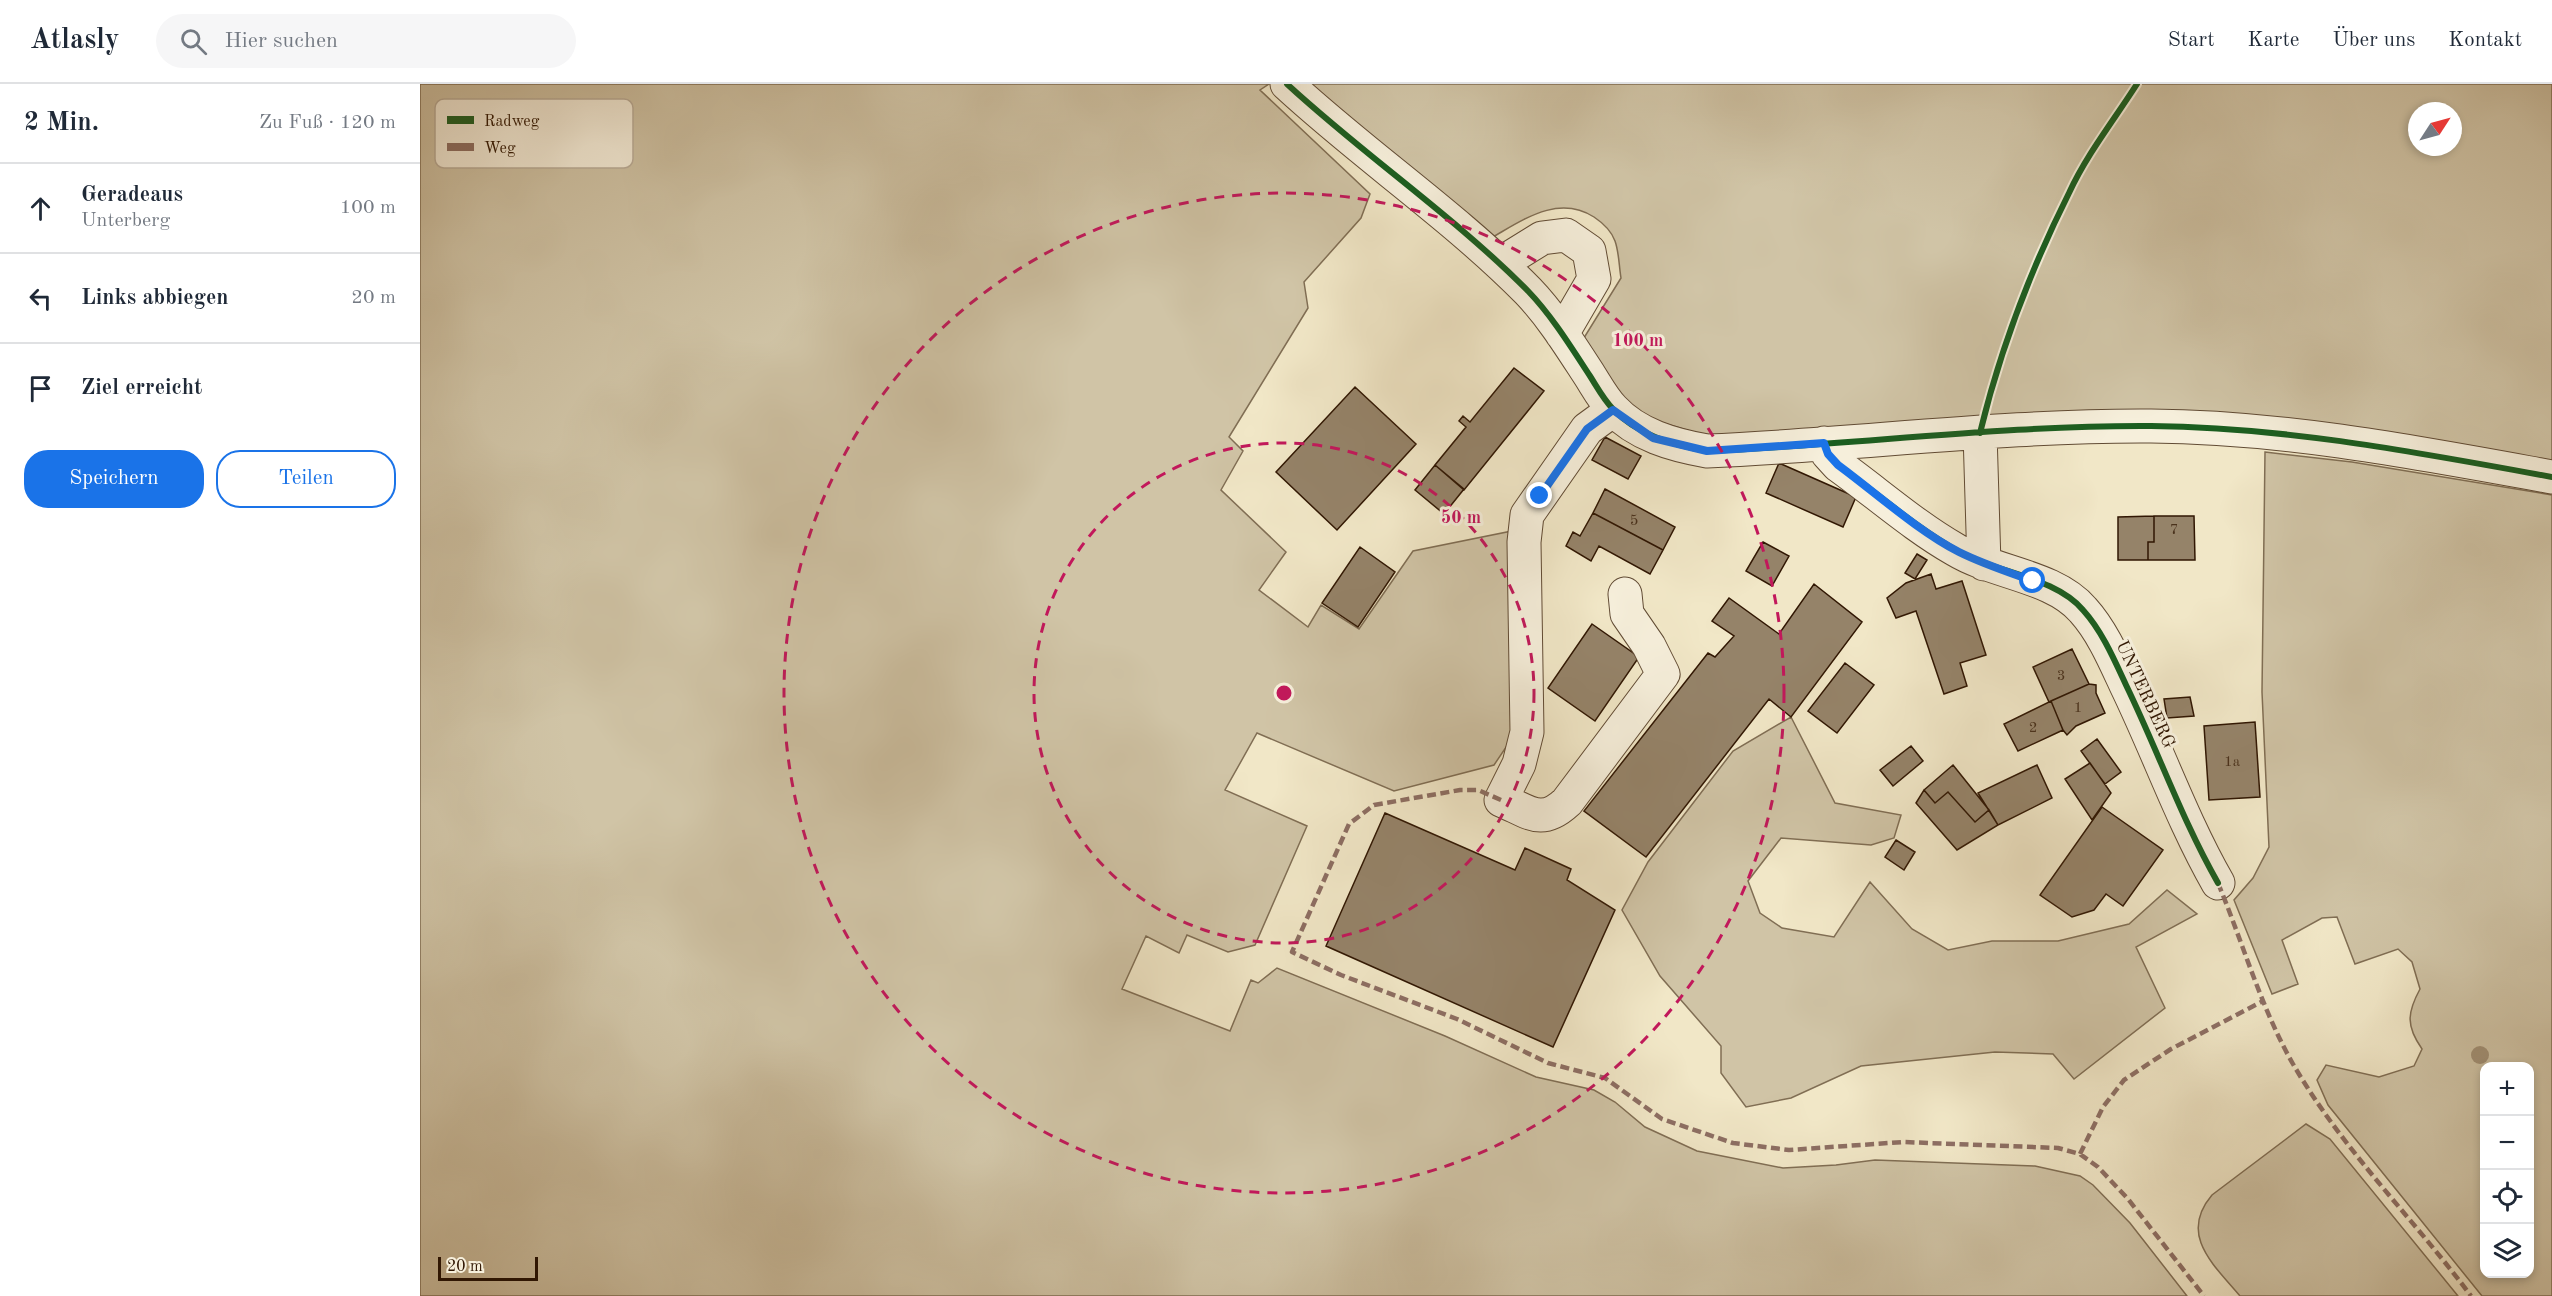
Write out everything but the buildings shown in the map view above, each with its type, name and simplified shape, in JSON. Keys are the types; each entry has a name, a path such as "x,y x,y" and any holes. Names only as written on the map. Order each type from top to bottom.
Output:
{"street":[{"path":"1287,84 1329,122 1500,264 1530,293 1562,334 1613,410 1653,438 1699,449 1768,448 1980,433 2152,426 2259,432 2374,445 2552,477"},
{"path":"1500,264 1542,238 1566,235 1589,251 1594,279 1562,334"},
{"path":"1613,410 1587,429 1527,515 1524,542 1527,732 1519,764 1501,800 1541,817 1554,814 1567,802 1664,675 1649,646 1628,614 1625,594"},
{"path":"1980,433 1984,564"},
{"name":"UNTERBERG","path":"1824,443 1828,454 1838,465 1957,551 1984,564 2056,590 2083,609 2097,628 2126,683 2150,733 2177,803 2198,848 2218,883"}],"shaded area":[{"path":"420,84 1269,84 1260,90 1370,194 1361,218 1304,282 1308,308 1229,437 1243,451 1221,490 1286,552 1259,590 1308,627 1321,605 1359,629 1413,551 1512,531 1519,728 1494,765 1394,791 1257,733 1225,790 1307,826 1255,945 1228,952 1187,935 1179,953 1146,936 1122,989 1230,1031 1251,980 1258,983 1277,968 1445,1036 1536,1077 1594,1090 1615,1102 1645,1127 1697,1151 1783,1168 1875,1160 2035,1166 2080,1176 2093,1185 2130,1223 2187,1296 420,1296"},
{"path":"1305,84 2552,84 2552,463 2352,430 1710,437 1630,413 1582,341 1621,278 1615,241 1604,224 1581,211 1567,208 1541,212 1491,238"},
{"path":"2265,452 2352,462 2552,495 2552,1296 2482,1296 2328,1105 2317,1080 2326,1065 2379,1077 2414,1066 2422,1049 2413,1033 2410,1019 2420,989 2412,962 2398,949 2355,964 2337,917 2322,918 2282,940 2298,984 2272,994 2234,900 2253,878 2269,847 2262,692"},
{"path":"1791,717 1835,803 1901,815 1894,838 1871,845 1781,838 1748,881 1760,913 1782,928 1834,937 1870,882 1912,929 1948,950 1992,941 2058,941 2129,924 2167,890 2197,914 2136,947 2165,1008 2074,1079 2053,1054 1995,1052 1861,1066 1791,1098 1746,1107 1721,1073 1721,1046 1660,976 1622,910 1648,862 1733,751"},
{"path":"2306,1124 2330,1139 2458,1296 2240,1296 2203,1249 2198,1223 2202,1210 2212,1195"}],"marked path":[{"path":"1501,800 1478,790 1460,790 1374,805 1349,824 1292,952 1341,975 1457,1019 1548,1063 1605,1078 1662,1119 1733,1143 1789,1150 1903,1142 2058,1148 2080,1154 2098,1167 2128,1199 2204,1296"},
{"path":"2218,883 2271,1021 2293,1064 2333,1125 2471,1296"},
{"path":"2080,1154 2103,1107 2124,1080 2171,1049 2263,1001"}],"cycle path":[{"path":"1287,84 1470,237 1528,291 1545,311 1613,409 1644,432 1681,446 1707,451 2040,429 2202,427 2353,443 2552,477"},
{"path":"1980,433 2007,341 2042,251 2084,165 2137,84"},
{"path":"1824,443 1828,454 1838,465 1940,541 1971,558 2040,582 2071,599 2083,610 2102,636 2112,655 2193,835 2218,883"}],"route":[{"path":"1540,496 1587,429 1613,410 1653,438 1707,451 1824,443 1828,454 1838,465 1957,551 1984,564 2033,581"}]}
